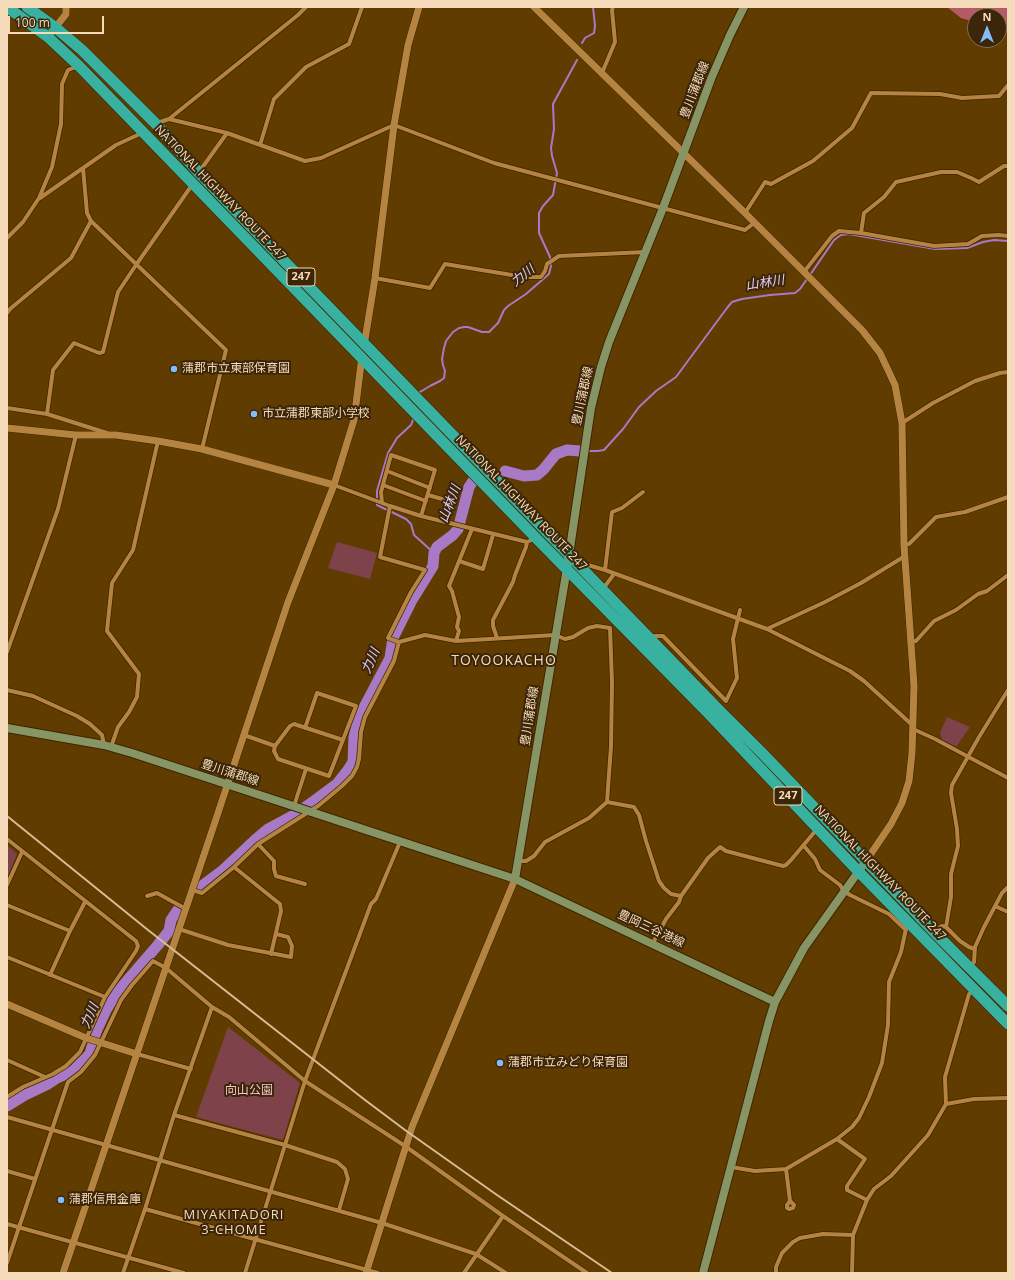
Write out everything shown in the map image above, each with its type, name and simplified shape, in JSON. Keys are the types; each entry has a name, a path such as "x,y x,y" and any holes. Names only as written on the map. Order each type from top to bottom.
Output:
{"highway":[{"name":"NATIONAL HIGHWAY ROUTE 247","path":"7,7 48,37 144,132 192,184 362,358 531,540 567,568 858,870 907,926 1008,1024"},
{"name":"NATIONAL HIGHWAY ROUTE 247","path":"27,7 56,28 82,50 156,124 199,173 933,931 1008,1006"}],"main road":[{"name":"豊川蒲郡線","path":"7,728 107,746 228,784 400,842 516,879 567,568 591,408 600,367 663,208 711,79 730,34 744,7"},
{"path":"703,1273 775,1002 804,948 858,870 866,861"},
{"name":"豊岡三谷港線","path":"516,879 775,1002"}],"street":[{"path":"48,37 66,14 66,7"},
{"path":"156,124 169,119 306,7"},
{"path":"260,145 274,99 306,67 349,44 362,7"},
{"path":"63,1273 193,890 288,602 334,485 354,420 375,278 394,125 408,45 419,7"},
{"path":"534,7 745,213 862,330 880,353 895,385 902,423 904,545 914,686 912,753 909,781 902,803 891,824 866,861"},
{"path":"602,73 615,42 613,7"},
{"path":"7,238 23,222 39,198 52,167 61,124 62,84 68,70 79,66"},
{"path":"745,213 764,182 771,184 813,161 852,128 871,93 940,94 962,98 999,96 1008,85"},
{"path":"169,119 227,133 305,162 322,158 394,125 494,163 745,230 754,223"},
{"path":"39,198 116,145 144,132"},
{"path":"199,173 227,133"},
{"path":"861,233 864,213 884,197 896,182 940,172 957,172 979,182 1004,166 1008,166"},
{"path":"82,168 87,213 91,221 226,350 202,449"},
{"path":"47,414 53,370 74,343 99,354 103,352 118,292 192,184"},
{"path":"7,313 10,308 70,258 91,221"},
{"path":"804,273 832,236 839,231 861,233 934,246 968,244 982,236 1008,236"},
{"path":"375,278 430,288 446,264 524,277 541,277 551,262 559,256 646,252"},
{"path":"902,423 933,403 975,381 1008,372"},
{"path":"7,408 47,414 116,435"},
{"path":"7,428 76,434 116,435 202,449 334,485 380,502 389,510 421,516 492,535 531,540 526,547 513,582 493,620 493,626 497,638"},
{"path":"7,652 58,509 76,434"},
{"path":"107,746 137,697 139,674 107,632 112,582 133,550 158,441"},
{"path":"380,502 381,492 391,455 435,470 421,516"},
{"path":"387,472 430,488"},
{"path":"383,485 426,501"},
{"path":"605,570 612,512 622,508 643,492"},
{"path":"428,495 449,501"},
{"path":"904,545 909,544 936,517 965,512 1008,497"},
{"path":"389,510 380,557 425,570 411,592 388,638 398,642 425,635 456,641 555,635 565,640 588,628 597,626 610,628 612,683 611,746 607,802 589,818 545,842 534,856 526,861 519,861"},
{"path":"456,641 459,631 457,627 459,617 452,591 449,586 472,529"},
{"path":"459,561 483,569 492,535"},
{"path":"767,629 825,602 905,556"},
{"path":"581,567 588,565 605,570 738,620 767,629 850,671 864,681 913,726 1008,778"},
{"path":"603,589 614,574"},
{"path":"910,642 916,641 934,621 956,610 978,594 987,591 1008,575"},
{"path":"648,636 663,636 726,701 737,678 733,639 740,610"},
{"path":"193,890 202,893 234,867 258,844 308,811 342,786 352,776 359,759 361,732 365,717 394,661 398,642"},
{"path":"7,690 33,696 77,716 90,724 102,735 107,746"},
{"path":"946,926 951,897 950,874 958,846 957,829 951,793 952,785 1008,690"},
{"path":"305,728 317,693 356,706 343,740 329,776 278,759 274,751 275,746 290,726 294,724 305,728 343,740"},
{"path":"244,736 275,746"},
{"path":"296,807 306,768"},
{"path":"607,802 634,807 639,815 659,880 664,888 672,894 681,896"},
{"path":"653,943 666,919 679,902 681,896 708,858 720,847 726,851 783,866 786,865 804,846 818,828"},
{"path":"7,839 138,943 136,951 105,997 80,1052 66,1066 7,1097"},
{"path":"245,1273 286,1146 305,1081 371,904 376,899 400,842"},
{"path":"258,844 274,861 276,876 305,884"},
{"path":"732,1167 755,1171 786,1169 837,1139 852,1127 859,1118 869,1097 882,1062 888,1025 889,982 901,952 907,926 889,914 850,896 840,885 820,870 815,859 804,846"},
{"path":"7,885 22,852"},
{"path":"234,867 280,904 281,911 271,954"},
{"path":"367,1272 412,1127 516,879"},
{"path":"970,968 974,962 975,949 984,927 995,906 1007,890"},
{"path":"147,896 157,893 186,909"},
{"path":"50,975 70,931 86,902"},
{"path":"7,905 70,931"},
{"path":"995,906 1008,912"},
{"path":"933,931 942,926 946,926"},
{"path":"946,926 960,941 975,949"},
{"path":"179,929 228,945 291,957 292,946 288,937 276,934"},
{"path":"7,957 105,997"},
{"path":"7,1263 68,1082 96,1056 100,1043 121,1000 153,961 166,968 212,1008 229,1017 305,1081 405,1146 582,1272 587,1273"},
{"path":"852,1273 853,1235 866,1200 874,1189 891,1176 928,1135 946,1104 945,1077 969,994 974,990"},
{"path":"7,1004 100,1043 191,1069"},
{"path":"123,1273 146,1209 174,1115 212,1008"},
{"path":"7,1060 45,1078"},
{"path":"946,1104 974,1100 1008,1098"},
{"path":"174,1115 286,1146 337,1162 345,1169 348,1178 339,1210"},
{"path":"7,1117 382,1223 476,1254 506,1273"},
{"path":"837,1139 865,1159 847,1186 847,1190 866,1200"},
{"path":"786,1169 790,1201"},
{"path":"7,1171 35,1179"},
{"path":"146,1209 256,1239 367,1272 378,1273"},
{"path":"464,1273 503,1216"},
{"path":"7,1224 184,1273"},
{"path":"776,1273 776,1267 782,1253 793,1242 800,1238 823,1234 853,1235"}],"green space":[{"path":"337,542 377,553 370,579 328,568"},
{"path":"947,717 970,727 956,747 942,740 940,733"},
{"path":"7,845 17,854 7,879"},
{"name":"向山公園","path":"228,1027 300,1083 283,1140 196,1117"}],"shaded area":[{"path":"947,7 1008,7 1008,32 1007,8 967,8 967,20 961,18"}],"waterway":[{"name":"力川","path":"582,43 585,38 594,33 595,26 593,7"},
{"name":"力川","path":"420,392 444,378 445,371 442,359 444,348 446,341 453,332 464,327 482,332 489,332 498,323 504,310 508,306 526,294 549,274 551,266 550,257 539,233 539,213 553,195 557,173 551,148 554,129 553,104 577,60"},
{"name":"山林川","path":"810,275 834,240 841,235 849,234 935,249 967,248 983,242 994,240 1008,241"},
{"name":"山林川","path":"589,451 604,450 623,429 639,407 656,391 676,377 732,302 742,299 795,293 807,279"},
{"name":"力川","path":"413,420 411,425 397,438 388,453 377,491 377,505 406,519 411,524 414,535 434,553"},
{"name":"山林川","path":"505,471 524,476 537,475 556,454 567,450 580,451"},
{"name":"力川","path":"202,886 222,871 268,829 294,815 337,784 348,770 353,762 354,737 359,717 390,658 393,638 412,600 433,566 434,553 437,547 453,535 458,529 469,487 473,481"},
{"name":"力川","path":"7,1106 57,1078 73,1071 90,1054 96,1032 106,1010 119,990 169,931 171,920 177,911"}],"railway":[{"path":"7,816 148,930 365,1100 497,1195 612,1273"}],"place":[{"name":"蒲郡市立東部保育園","path":"174,369"},
{"name":"市立蒲郡東部小学校","path":"254,414"},
{"name":"蒲郡市立みどり保育園","path":"500,1063"},
{"name":"蒲郡信用金庫","path":"61,1200"}],"district":[{"name":"TOYOOKACHO","path":"504,661"},
{"name":"MIYAKITADORI 3-CHOME","path":"234,1222"}]}
